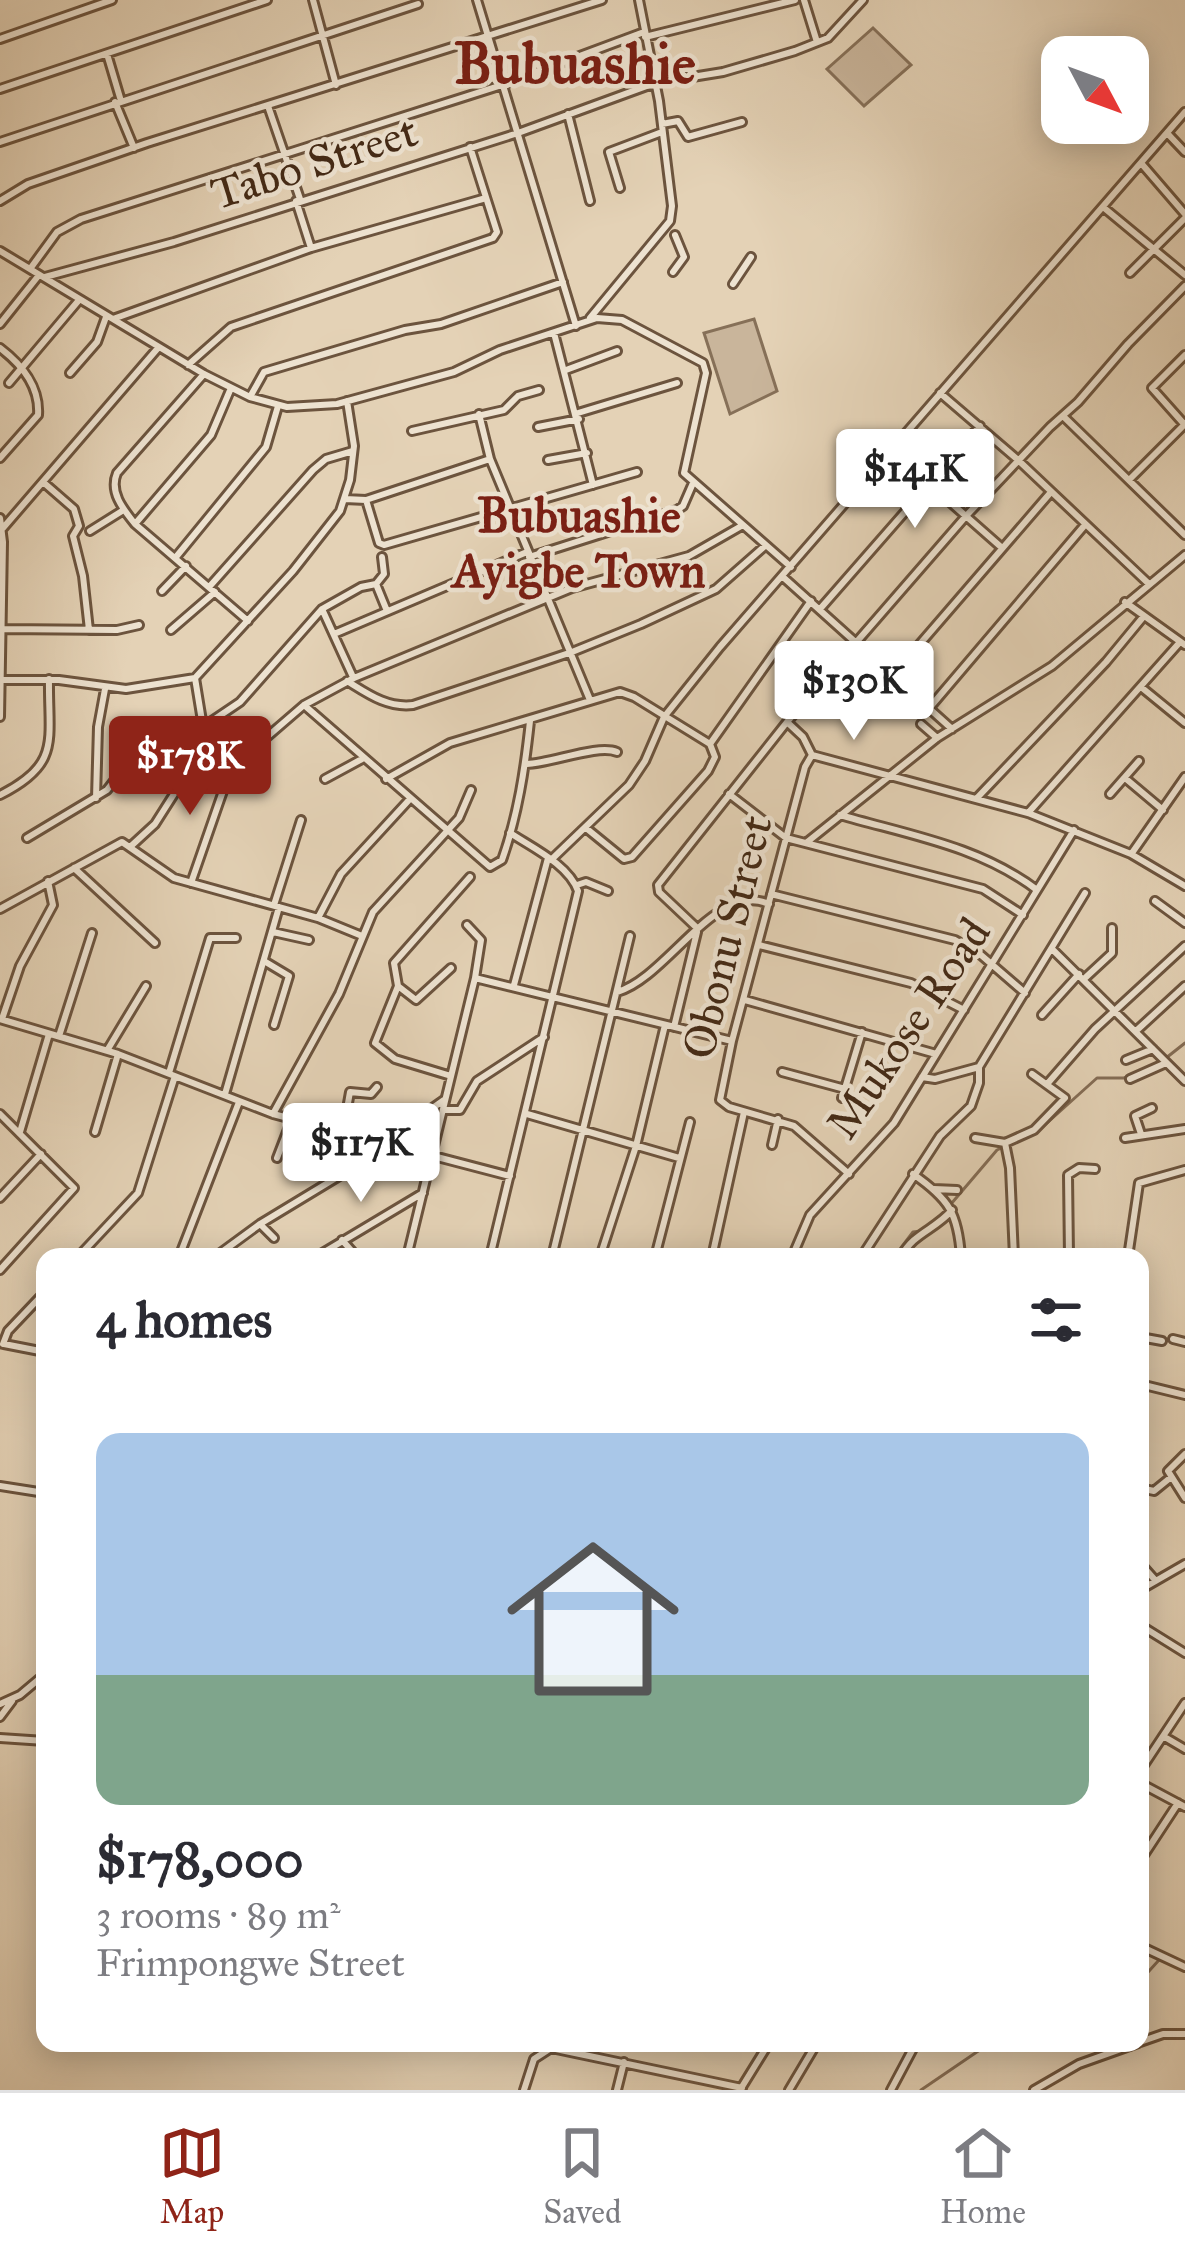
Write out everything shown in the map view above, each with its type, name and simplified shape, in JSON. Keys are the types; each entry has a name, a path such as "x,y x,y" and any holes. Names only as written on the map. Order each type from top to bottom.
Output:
{"street":[{"path":"0,39 92,3 112,0"},
{"path":"0,89 267,0"},
{"path":"313,0 336,85"},
{"path":"477,0 576,326"},
{"path":"0,201 28,184 134,148 602,0"},
{"path":"0,251 204,374 250,397 301,410 454,372 500,350 576,326 590,319 670,221 672,206 655,83 639,0"},
{"path":"0,324 37,273 57,232 75,222 644,35 800,0 817,42"},
{"name":"Tabo Street","path":"37,273 175,242 518,133 655,83 723,72 817,42 828,38 863,0"},
{"path":"0,142 418,4"},
{"path":"107,54 134,148"},
{"path":"268,106 311,248"},
{"path":"514,986 549,859 629,785 664,717 1185,112"},
{"path":"568,114 590,201"},
{"path":"620,188 609,152 678,121 688,137 742,122"},
{"path":"1167,133 1185,152"},
{"path":"188,365 231,328 491,239 496,232 470,147"},
{"path":"1130,273 1185,216 1141,163"},
{"path":"70,373 100,336 108,318 311,248 486,198"},
{"path":"1103,207 1185,275"},
{"path":"673,272 684,257 675,235"},
{"path":"733,284 751,257"},
{"path":"250,397 264,372 405,330 441,324 563,282"},
{"path":"697,928 659,892 658,885 787,722 966,516 1185,286"},
{"path":"9,383 80,300"},
{"path":"590,319 622,320 704,363 706,373 685,476 791,567"},
{"path":"554,333 593,485"},
{"path":"0,348 23,366 39,411 0,458"},
{"path":"3,528 158,348"},
{"path":"566,370 617,350"},
{"path":"1130,479 1185,424 1152,388 1185,355"},
{"path":"204,374 117,473 114,486 135,524 248,621"},
{"path":"538,428 677,383"},
{"path":"135,524 211,435 231,388"},
{"path":"412,431 504,410 518,396 539,390"},
{"path":"940,393 1149,584"},
{"path":"1,680 49,679 136,688 195,678 293,571 345,499 353,452 347,401"},
{"path":"176,557 266,447 278,406"},
{"path":"479,414 490,459 590,700"},
{"path":"1064,417 1185,535"},
{"path":"820,609 980,426"},
{"path":"891,451 1001,547"},
{"path":"171,630 212,590 319,465 353,452"},
{"path":"548,460 587,453"},
{"path":"345,499 366,500 490,459"},
{"path":"366,500 379,543 384,545 637,472"},
{"path":"43,482 74,509 79,526 73,536 89,630"},
{"path":"334,634 528,555 677,510 693,483"},
{"path":"894,674 1051,492"},
{"path":"90,532 124,510"},
{"path":"0,518 0,717"},
{"path":"191,883 231,768 304,705 350,679 548,598 595,580 689,556 743,525"},
{"path":"931,706 1084,526"},
{"path":"322,609 350,679 381,701 413,705 572,652 716,589 766,545"},
{"path":"806,843 937,738 1052,666 1185,555"},
{"path":"203,727 240,702 322,609 376,584 384,574 382,557"},
{"path":"162,591 186,566"},
{"path":"783,577 952,729"},
{"path":"376,584 387,611"},
{"path":"710,744 812,601"},
{"path":"1028,813 1183,643 1125,602"},
{"path":"977,798 1144,616"},
{"path":"2,629 117,630 139,625"},
{"path":"195,678 203,727 231,768"},
{"path":"0,795 26,782 43,764 49,679"},
{"path":"96,799 105,687"},
{"path":"1141,687 1185,723"},
{"path":"386,778 441,747 624,693 710,744 715,757 708,771 632,857 624,859 586,828"},
{"path":"304,705 490,867 502,860 511,833 530,721"},
{"path":"787,722 803,736 812,755 1028,813 1131,854 1185,886"},
{"path":"921,724 937,738"},
{"path":"27,838 96,799 157,728"},
{"path":"526,764 550,763 607,748 617,752"},
{"name":"Obonu Street","path":"812,755 805,767 720,1100 744,1112 778,1119 810,1136 849,1174"},
{"path":"325,779 362,759"},
{"path":"1110,794 1139,761"},
{"path":"1131,854 1185,777"},
{"path":"1125,778 1163,810"},
{"path":"130,847 154,824 182,783"},
{"path":"273,1114 339,994 383,898 463,812 471,790"},
{"path":"729,794 787,838 982,889 1023,915"},
{"path":"318,918 340,874 409,800"},
{"path":"841,815 969,851 1005,867 1037,890"},
{"path":"225,1095 301,820"},
{"name":"Mukose Road","path":"797,1248 810,1215 889,1131 1074,830"},
{"path":"511,833 574,882 608,891"},
{"path":"0,909 122,842 174,878 318,918 362,936"},
{"path":"1177,880 1185,867"},
{"path":"74,868 155,943"},
{"path":"451,1076 395,1059 376,1047 398,986 394,963 470,878"},
{"path":"48,881 53,905 20,966 1,1019 118,1054 273,1114 510,1176"},
{"path":"492,1248 556,996 574,882"},
{"path":"867,1248 940,1136 971,1106 979,1067 1085,893"},
{"path":"617,992 644,978 697,928 752,897 955,940 993,964 1025,993"},
{"path":"1154,901 1185,923"},
{"path":"409,1248 475,978 481,940 466,925"},
{"path":"603,1248 697,928"},
{"path":"1042,1015 1112,953 1112,928"},
{"path":"273,932 309,940"},
{"path":"20,1132 92,933"},
{"path":"86,1248 141,1186 209,940 213,936 236,938"},
{"path":"554,1248 630,936"},
{"path":"759,945 911,983 964,1010"},
{"path":"1048,1083 1085,1039 1185,946"},
{"path":"1052,949 1185,1081"},
{"path":"264,960 289,976 274,1024"},
{"path":"398,986 416,1000 451,968"},
{"path":"475,978 732,1041"},
{"path":"107,1051 146,986"},
{"path":"1136,1031 1185,986"},
{"path":"745,1000 936,1054"},
{"path":"782,1072 843,1093 862,1032"},
{"path":"445,1110 460,1110 480,1078 509,1064 544,1037"},
{"path":"1126,1060 1153,1049"},
{"path":"94,1132 118,1054"},
{"path":"1130,1079 1166,1063"},
{"path":"922,1077 935,1079 979,1067"},
{"path":"975,1138 1006,1146 1034,1130 1066,1098 1032,1074"},
{"path":"343,1131 350,1092 368,1095 377,1087"},
{"path":"392,1145 410,1124 447,1098"},
{"path":"182,1248 239,1102"},
{"path":"1141,1134 1135,1116 1152,1108"},
{"path":"714,1248 744,1112"},
{"path":"526,1113 679,1158"},
{"path":"0,1114 74,1188 0,1270"},
{"path":"277,1158 292,1119"},
{"path":"772,1144 778,1119"},
{"path":"657,1248 690,1122"},
{"path":"1125,1138 1185,1129"},
{"path":"227,1248 359,1164 381,1142"},
{"path":"1006,1146 1013,1248"},
{"path":"2,1191 41,1154"},
{"path":"1069,1248 1068,1175 1079,1168 1095,1169"},
{"path":"1129,1248 1139,1183 1185,1170"},
{"path":"914,1174 952,1210 960,1248"},
{"path":"934,1189 957,1190"},
{"path":"330,1248 423,1193"},
{"path":"906,1248 917,1235 935,1230 952,1210"},
{"path":"260,1224 274,1238"},
{"path":"342,1240 349,1248"},
{"path":"36,1301 1,1344 36,1350"},
{"path":"1149,1339 1162,1341"},
{"path":"1173,1339 1185,1342"},
{"path":"1149,1386 1185,1395"},
{"path":"1185,1454 1168,1471 1185,1498"},
{"path":"1149,1490 1170,1478"},
{"path":"0,1486 36,1492"},
{"path":"1149,1584 1185,1564"},
{"path":"1149,1573 1155,1580"},
{"path":"1149,1631 1185,1654"},
{"path":"0,1717 36,1681"},
{"path":"0,1704 14,1699"},
{"path":"1149,1752 1185,1702"},
{"path":"1163,1736 1185,1749"},
{"path":"0,1738 36,1740"},
{"path":"1149,1788 1181,1805 1149,1849"},
{"path":"1149,1950 1185,1967"},
{"path":"1149,2039 1185,2034"},
{"path":"524,2090 540,2052"},
{"path":"578,2052 741,2089 764,2052"},
{"path":"789,2090 812,2052"},
{"path":"891,2090 911,2052"},
{"path":"1034,2090 1079,2064 1113,2052"},
{"path":"617,2090 624,2062"}],"shaded area":[{"path":"873,28 911,65 864,106 827,69"},
{"path":"754,319 777,391 730,414 704,333"}],"waterway":[{"path":"1166,1058 1185,1043"},
{"path":"1037,1132 1097,1078 1137,1073"},
{"path":"951,1204 997,1150 1023,1138"},
{"path":"901,1248 913,1232 921,1231"},
{"path":"1149,1971 1159,1960"},
{"path":"921,2090 977,2052"}],"district":[{"name":"Bubuashie","path":"575,64"},
{"name":"Bubuashie Ayigbe Town","path":"579,542"}]}
